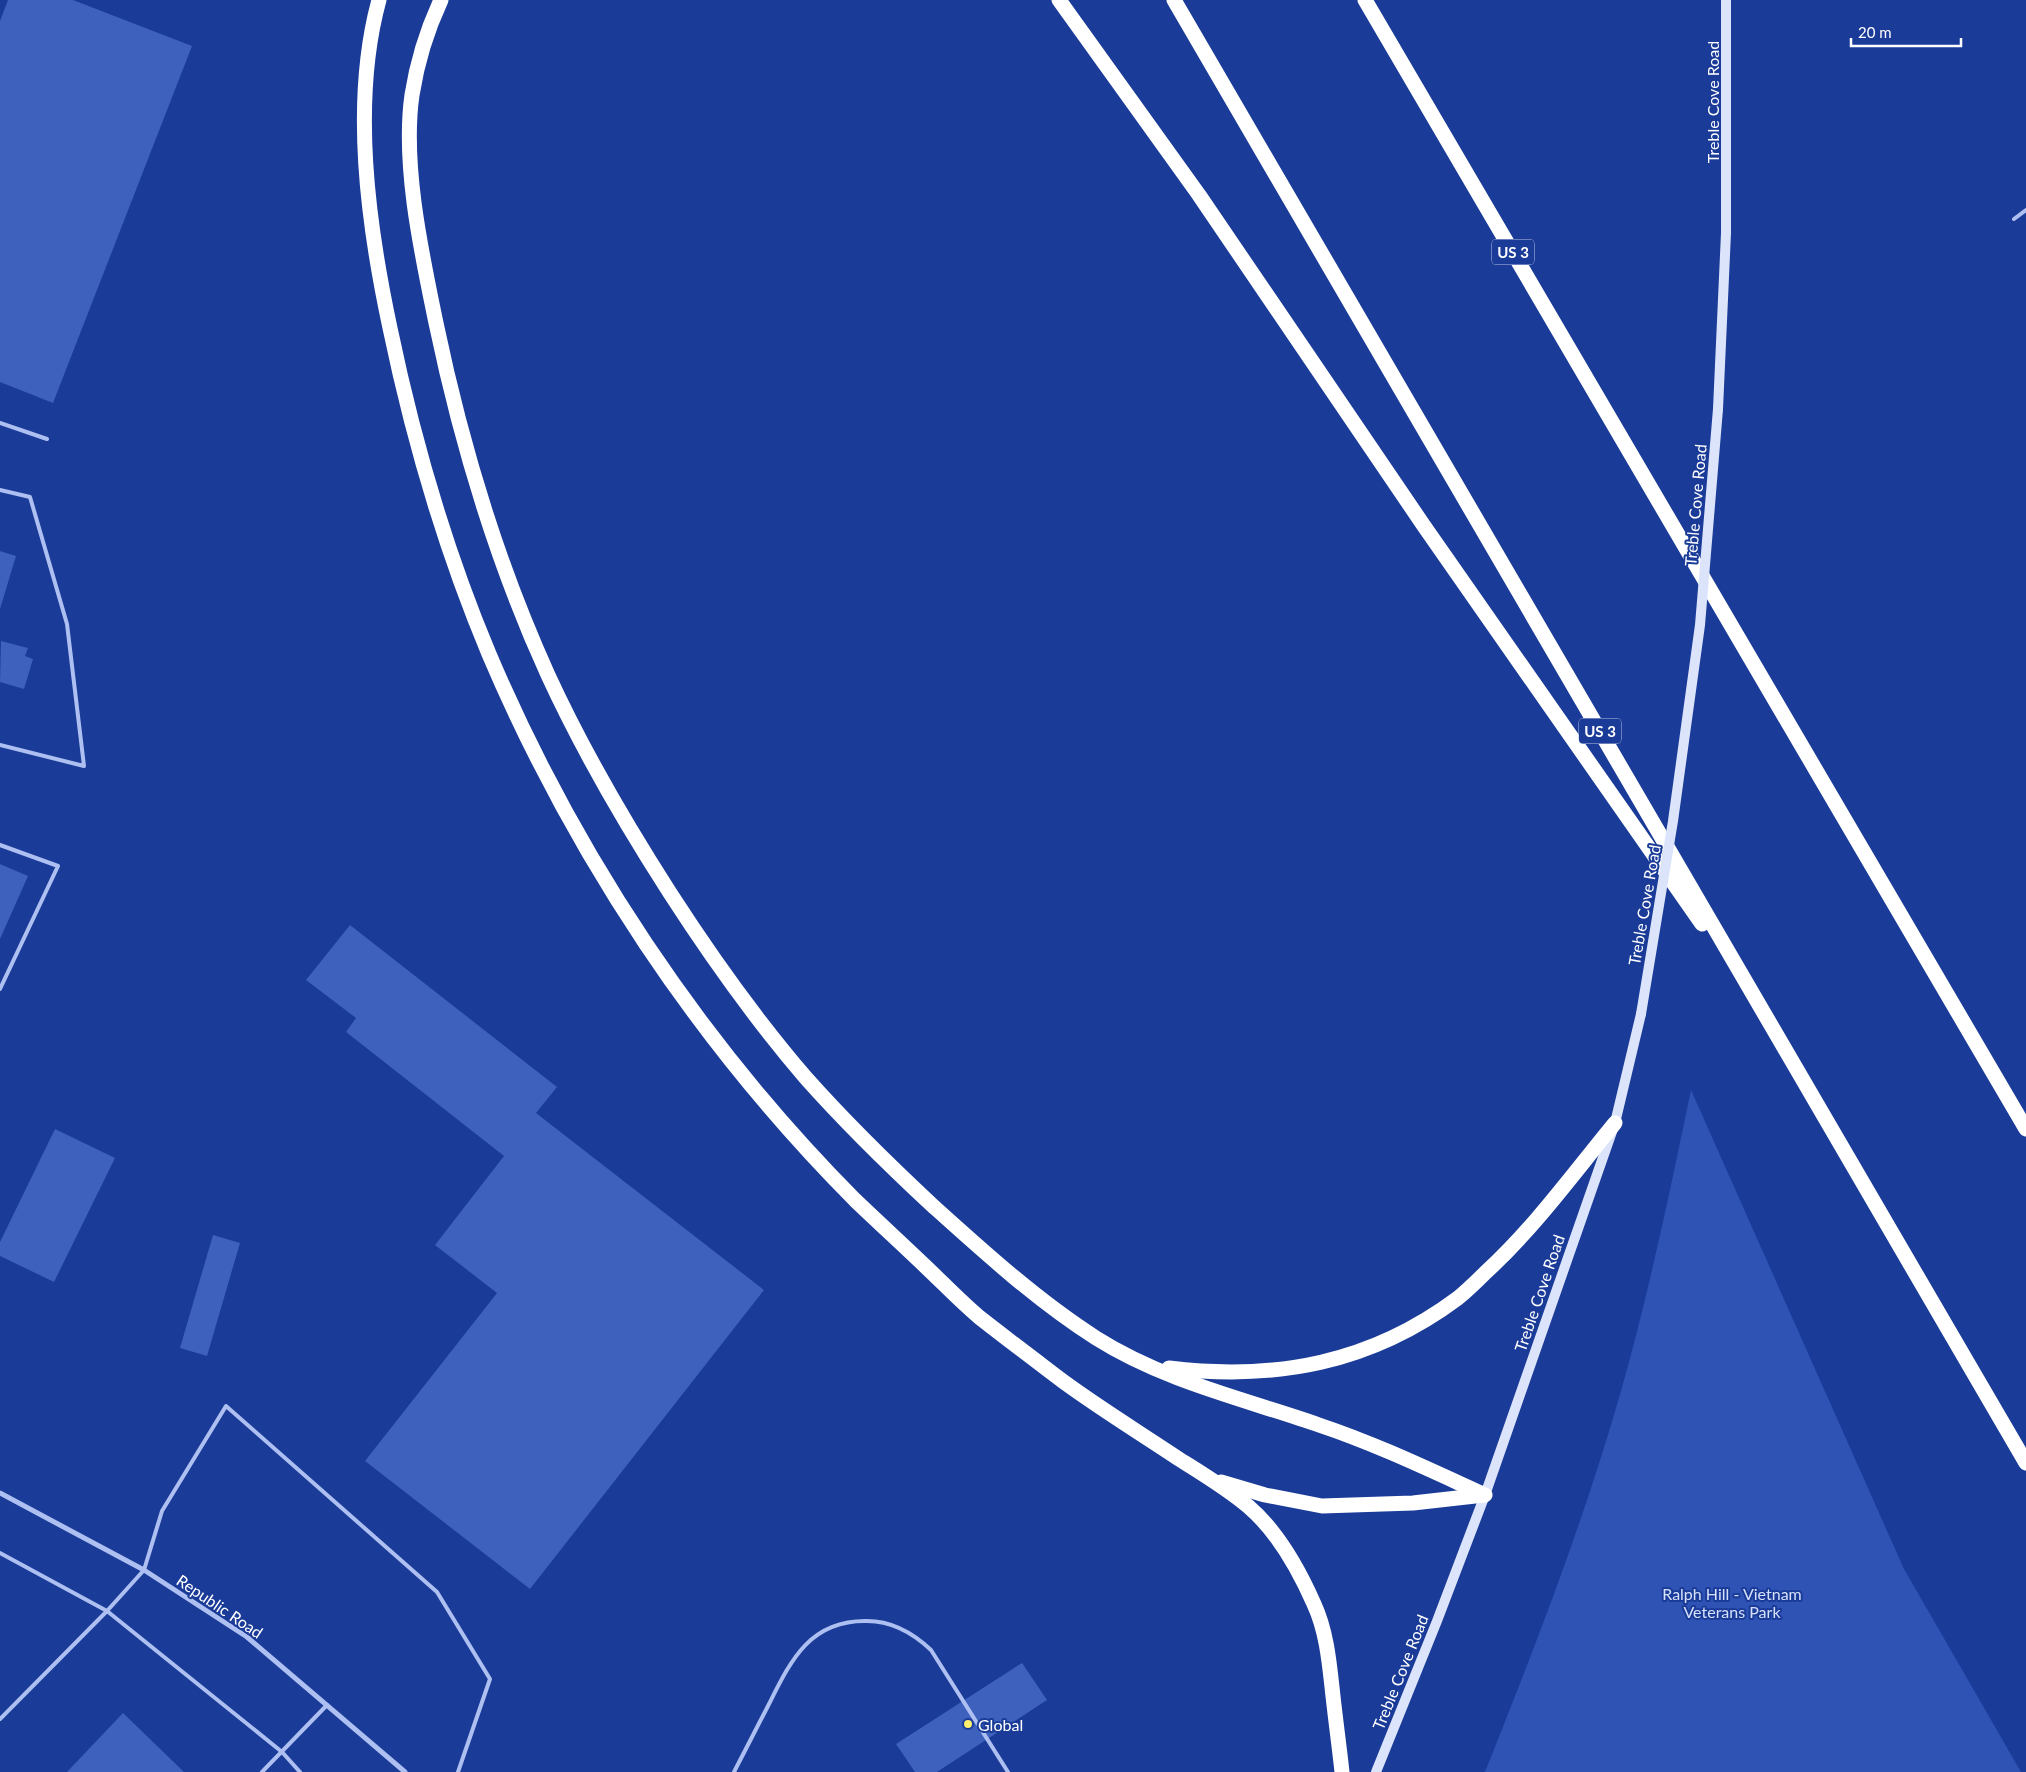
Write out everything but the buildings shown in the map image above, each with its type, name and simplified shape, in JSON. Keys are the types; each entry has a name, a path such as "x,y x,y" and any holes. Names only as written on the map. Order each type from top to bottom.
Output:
{"highway":[{"path":"379,0 367,66 366,153 371,220 382,291 403,392 446,537 490,654 540,765 607,884 696,1014 759,1094 854,1198 974,1313 1089,1400 1210,1478 1252,1509 1270,1530 1288,1556 1316,1607 1321,1622 1329,1661 1342,1772"},
{"path":"441,0 425,41 417,70 412,99 410,148 416,216 442,354 468,455 521,610 549,676 610,797 713,960 800,1071 882,1159 960,1231 1049,1305 1096,1338 1145,1365 1251,1404 1312,1422 1367,1442 1485,1495"},
{"path":"1059,0 1199,195 1424,526 1763,1011"},
{"name":"US 3","path":"1174,0 2026,1463"},
{"name":"US 3","path":"1365,0 2026,1129"},
{"path":"1145,1365 1208,1372 1297,1368 1336,1359 1400,1336 1459,1297 1501,1258 1543,1212 1614,1123"},
{"path":"1210,1478 1265,1495 1322,1506 1413,1503 1485,1495"}],"main road":[{"name":"Treble Cove Road","path":"1376,1772 1485,1495 1614,1123 1641,1014 1673,821 1700,625 1718,409 1726,233 1726,0"}],"street":[{"name":"Republic Road","path":"0,1493 144,1570 247,1637 405,1772"}],"lane":[{"path":"2014,220 2026,210"},
{"path":"0,423 48,439"},
{"path":"0,490 30,497 67,624 84,766 0,745"},
{"path":"0,845 58,866 0,989"},
{"path":"0,1719 108,1611 144,1570 162,1511 226,1406 437,1592 490,1679 458,1772"},
{"path":"0,1553 108,1611 282,1752 300,1772"},
{"path":"734,1772 786,1669 799,1650 811,1639 831,1628 846,1623 869,1621 899,1628 913,1635 931,1650 1008,1772"},
{"path":"262,1772 327,1705"}],"green space":[{"name":"Ralph Hill - Vietnam Veterans Park","path":"1691,1090 1904,1569 2021,1772 1485,1772 1558,1583 1607,1440 1650,1279"}],"place":[{"name":"Global","path":"968,1724"}]}
